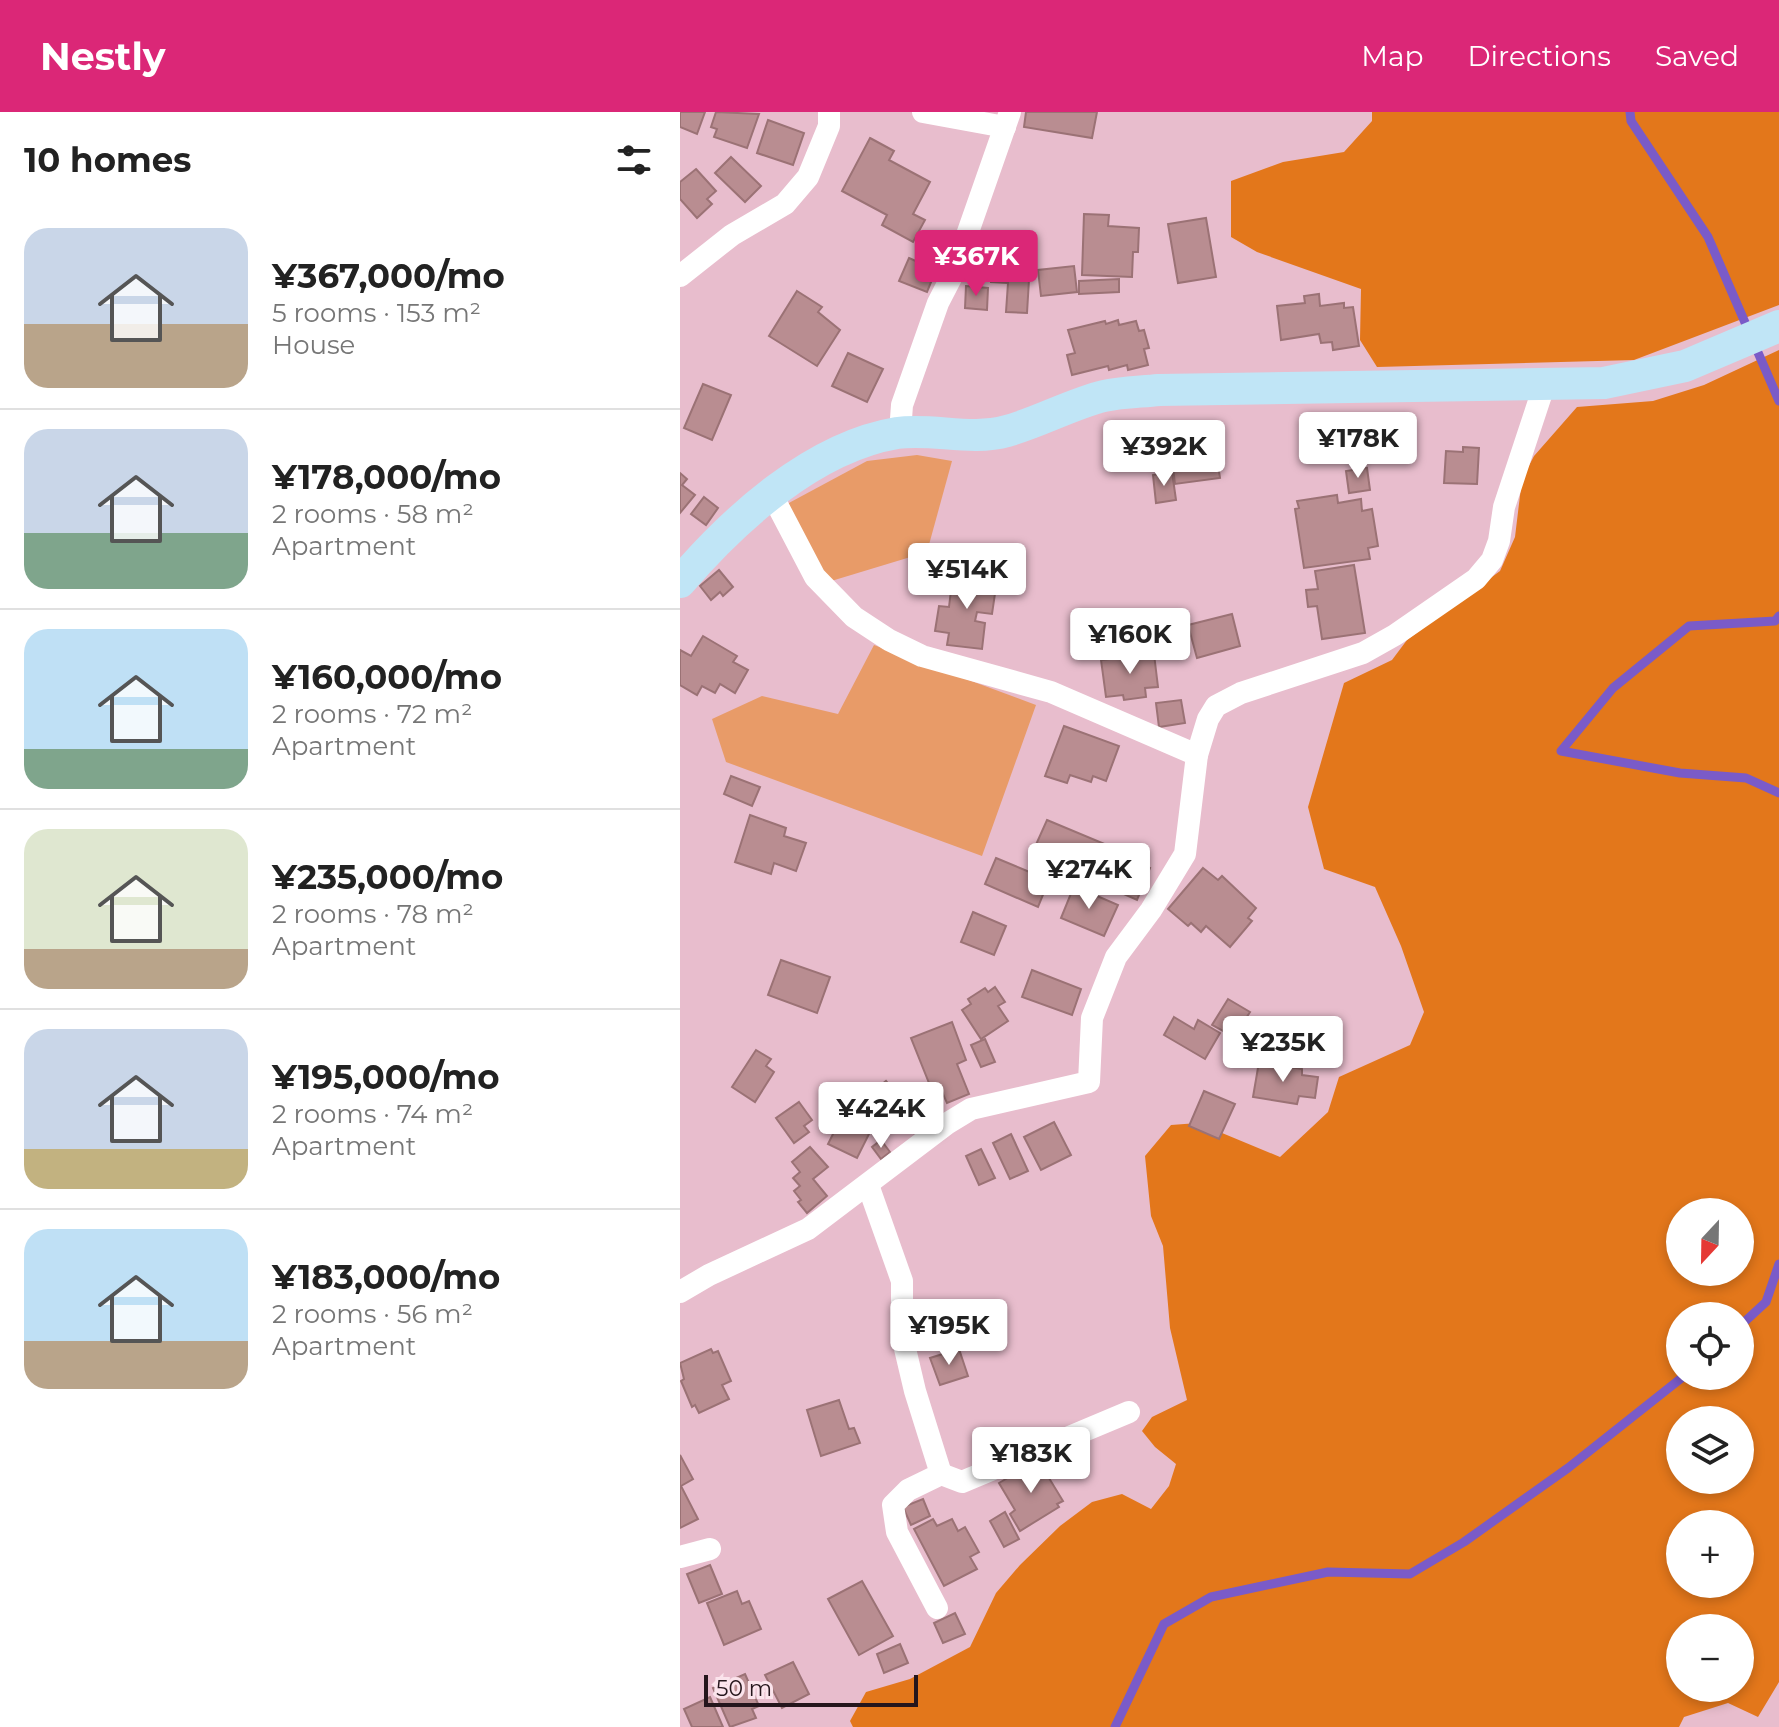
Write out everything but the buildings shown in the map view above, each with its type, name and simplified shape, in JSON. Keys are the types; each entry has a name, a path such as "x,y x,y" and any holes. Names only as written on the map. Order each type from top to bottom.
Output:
{"street":[{"path":"680,276 732,235 785,204 808,177 829,126 829,112"},
{"path":"900,433 902,405 1008,120 923,112"},
{"path":"680,582 702,556 771,493 862,442 900,433 956,435 1004,432 1104,396 1159,390 1604,383 1685,366 1779,326"},
{"path":"680,1292 709,1275 808,1229 971,1109 1089,1082 1092,1018 1116,957 1151,910 1185,854 1197,755 1208,719 1216,706 1241,693 1363,653 1395,635 1476,579 1492,560 1499,541 1504,507 1544,386"},
{"path":"771,493 815,577 854,617 889,640 922,656 1051,692 1197,755"},
{"path":"868,1185 902,1281 902,1336 915,1391 941,1474"},
{"path":"937,1608 897,1532 893,1505 908,1490 941,1474 962,1482 1129,1412"},
{"path":"680,1557 710,1549"}],"shaded area":[{"path":"1372,112 1779,112 1779,305 1634,360 1377,367 1360,340 1361,289 1257,252 1231,237 1231,181 1283,162 1344,152 1372,121"},
{"path":"1779,350 1779,1682 1758,1717 1728,1703 1684,1717 1679,1727 853,1727 850,1721 866,1692 910,1679 970,1647 996,1593 1060,1526 1092,1502 1122,1494 1151,1509 1169,1486 1176,1464 1155,1447 1142,1431 1152,1417 1187,1400 1170,1328 1163,1246 1151,1216 1145,1156 1171,1125 1198,1123 1280,1157 1328,1112 1339,1077 1410,1045 1424,1012 1401,946 1375,887 1324,869 1308,807 1344,683 1392,660 1407,640 1500,571 1515,537 1522,479 1534,456 1577,407 1653,401 1704,385"},
{"path":"917,455 952,461 927,552 828,582 787,504 867,461"},
{"path":"874,645 1036,705 982,856 726,762 712,719 762,696 838,714"}],"waterway":[{"path":"1630,112 1631,121 1708,237 1779,401"},
{"path":"1779,616 1775,621 1689,626 1613,688 1561,751 1680,773 1746,778 1779,793"},
{"path":"1754,1313 1766,1302 1779,1264"},
{"path":"1115,1727 1164,1624 1211,1597 1328,1572 1410,1574 1464,1542 1568,1468 1666,1390"}]}
